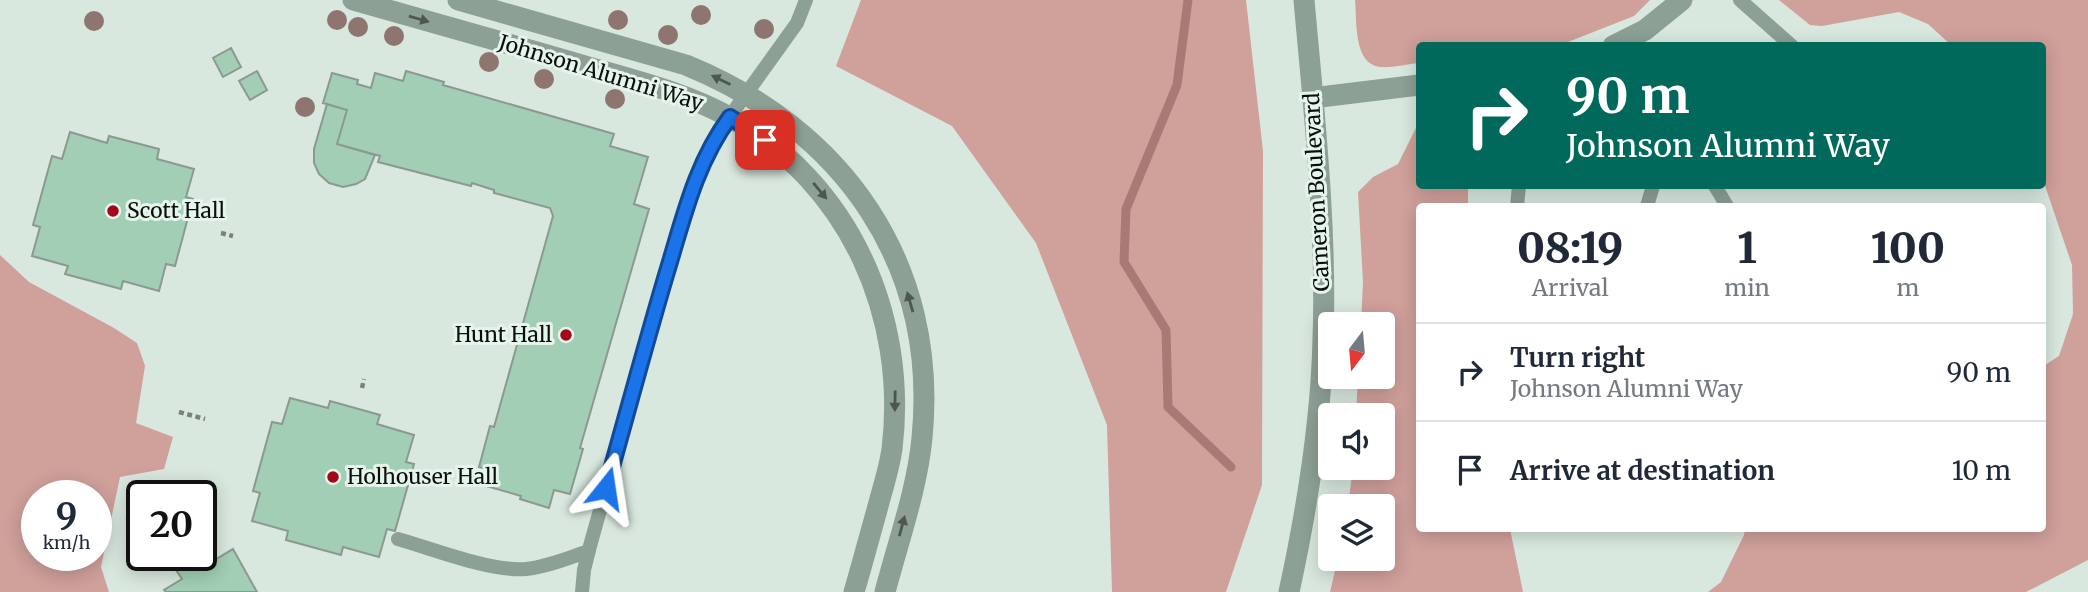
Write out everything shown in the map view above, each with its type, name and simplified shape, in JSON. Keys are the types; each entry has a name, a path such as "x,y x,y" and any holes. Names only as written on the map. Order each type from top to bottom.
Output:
{"street":[{"name":"Johnson Alumni Way","path":"353,0 672,91 730,117 784,154 835,209 867,264 885,318 895,395 892,450 854,592"},
{"name":"Johnson Alumni Way","path":"458,0 686,65 747,94 789,122 846,177 885,237 909,298 923,371 922,437 916,474 885,592"},
{"name":"Cameron Boulevard","path":"1289,592 1307,498 1323,342 1323,256 1304,0"},
{"path":"1621,42 1645,30 1682,0"},
{"path":"1312,98 1416,85"}],"lane":[{"path":"582,592 589,551 695,180 710,147 797,23 806,0"},
{"path":"1740,0 1787,42"},
{"path":"398,539 484,564 521,570 589,551"}],"path":[{"path":"220,233 233,236"},
{"path":"362,388 364,379"},
{"path":"179,412 205,419"}],"shaded area":[{"path":"861,0 1246,0 1263,151 1262,485 1226,592 1112,592 1107,425 1036,243 952,126 836,66"},
{"path":"1355,0 1650,0 1634,16 1568,42 1416,42 1416,63 1385,67 1371,64 1365,58 1357,29"},
{"path":"1779,0 2088,0 2088,560 2026,592 1708,592 1721,582 1744,532 2046,532 2046,364 2059,356 2073,314 2072,265 2046,189 2046,42 1948,42 1928,24 1899,12 1822,26 1810,25"},
{"path":"1416,128 1416,189 1468,189 1468,203 1416,203 1416,532 1511,532 1523,592 1330,592 1335,571 1395,571 1395,494 1350,494 1351,480 1395,480 1395,403 1357,403 1357,389 1395,389 1395,312 1362,312 1363,282 1358,192 1373,177 1398,164"},
{"path":"0,255 29,282 137,343 145,366 136,423 173,437 164,469 120,477 112,515 112,480 21,480 21,571 102,571 109,592 0,592"}],"building":[{"path":"231,48 241,67 223,77 213,58"},
{"path":"257,71 267,90 250,100 239,81"},
{"name":"Hunt Hall","path":"406,71 444,82 443,85 614,134 610,146 648,157 634,204 649,209 580,448 583,449 570,494 554,490 549,508 520,499 521,496 483,485 487,469 479,467 490,426 494,427 553,216 550,208 494,193 494,190 472,183 471,186 378,162 380,156 337,144 347,110 323,103 332,73 358,80 357,84 371,88 375,73 403,81"},
{"path":"327,104 347,110 337,144 375,155 365,179 356,184 343,187 329,183 319,174 314,163 314,149"},
{"name":"Scott Hall","path":"70,132 107,143 109,136 159,149 157,159 194,169 186,197 193,199 175,266 166,264 159,291 123,281 121,289 65,274 68,266 32,256 40,227 33,225 52,156 62,159"},
{"name":"Holhouser Hall","path":"290,398 328,408 330,401 380,415 377,424 414,435 406,462 414,464 395,531 387,529 379,557 343,547 341,555 286,540 288,531 252,521 260,493 253,491 272,422 282,424"},
{"path":"233,549 257,592 164,590 182,579 177,571 217,571 217,559"}],"waterway":[{"path":"1188,0 1177,85 1126,209 1124,262 1166,330 1168,407 1231,467"}],"place":[{"name":"Scott Hall","path":"113,211"},
{"name":"Hunt Hall","path":"566,335"},
{"name":"Holhouser Hall","path":"333,477"}],"route":[{"path":"606,488 698,171 716,136 730,117 765,140"}]}
